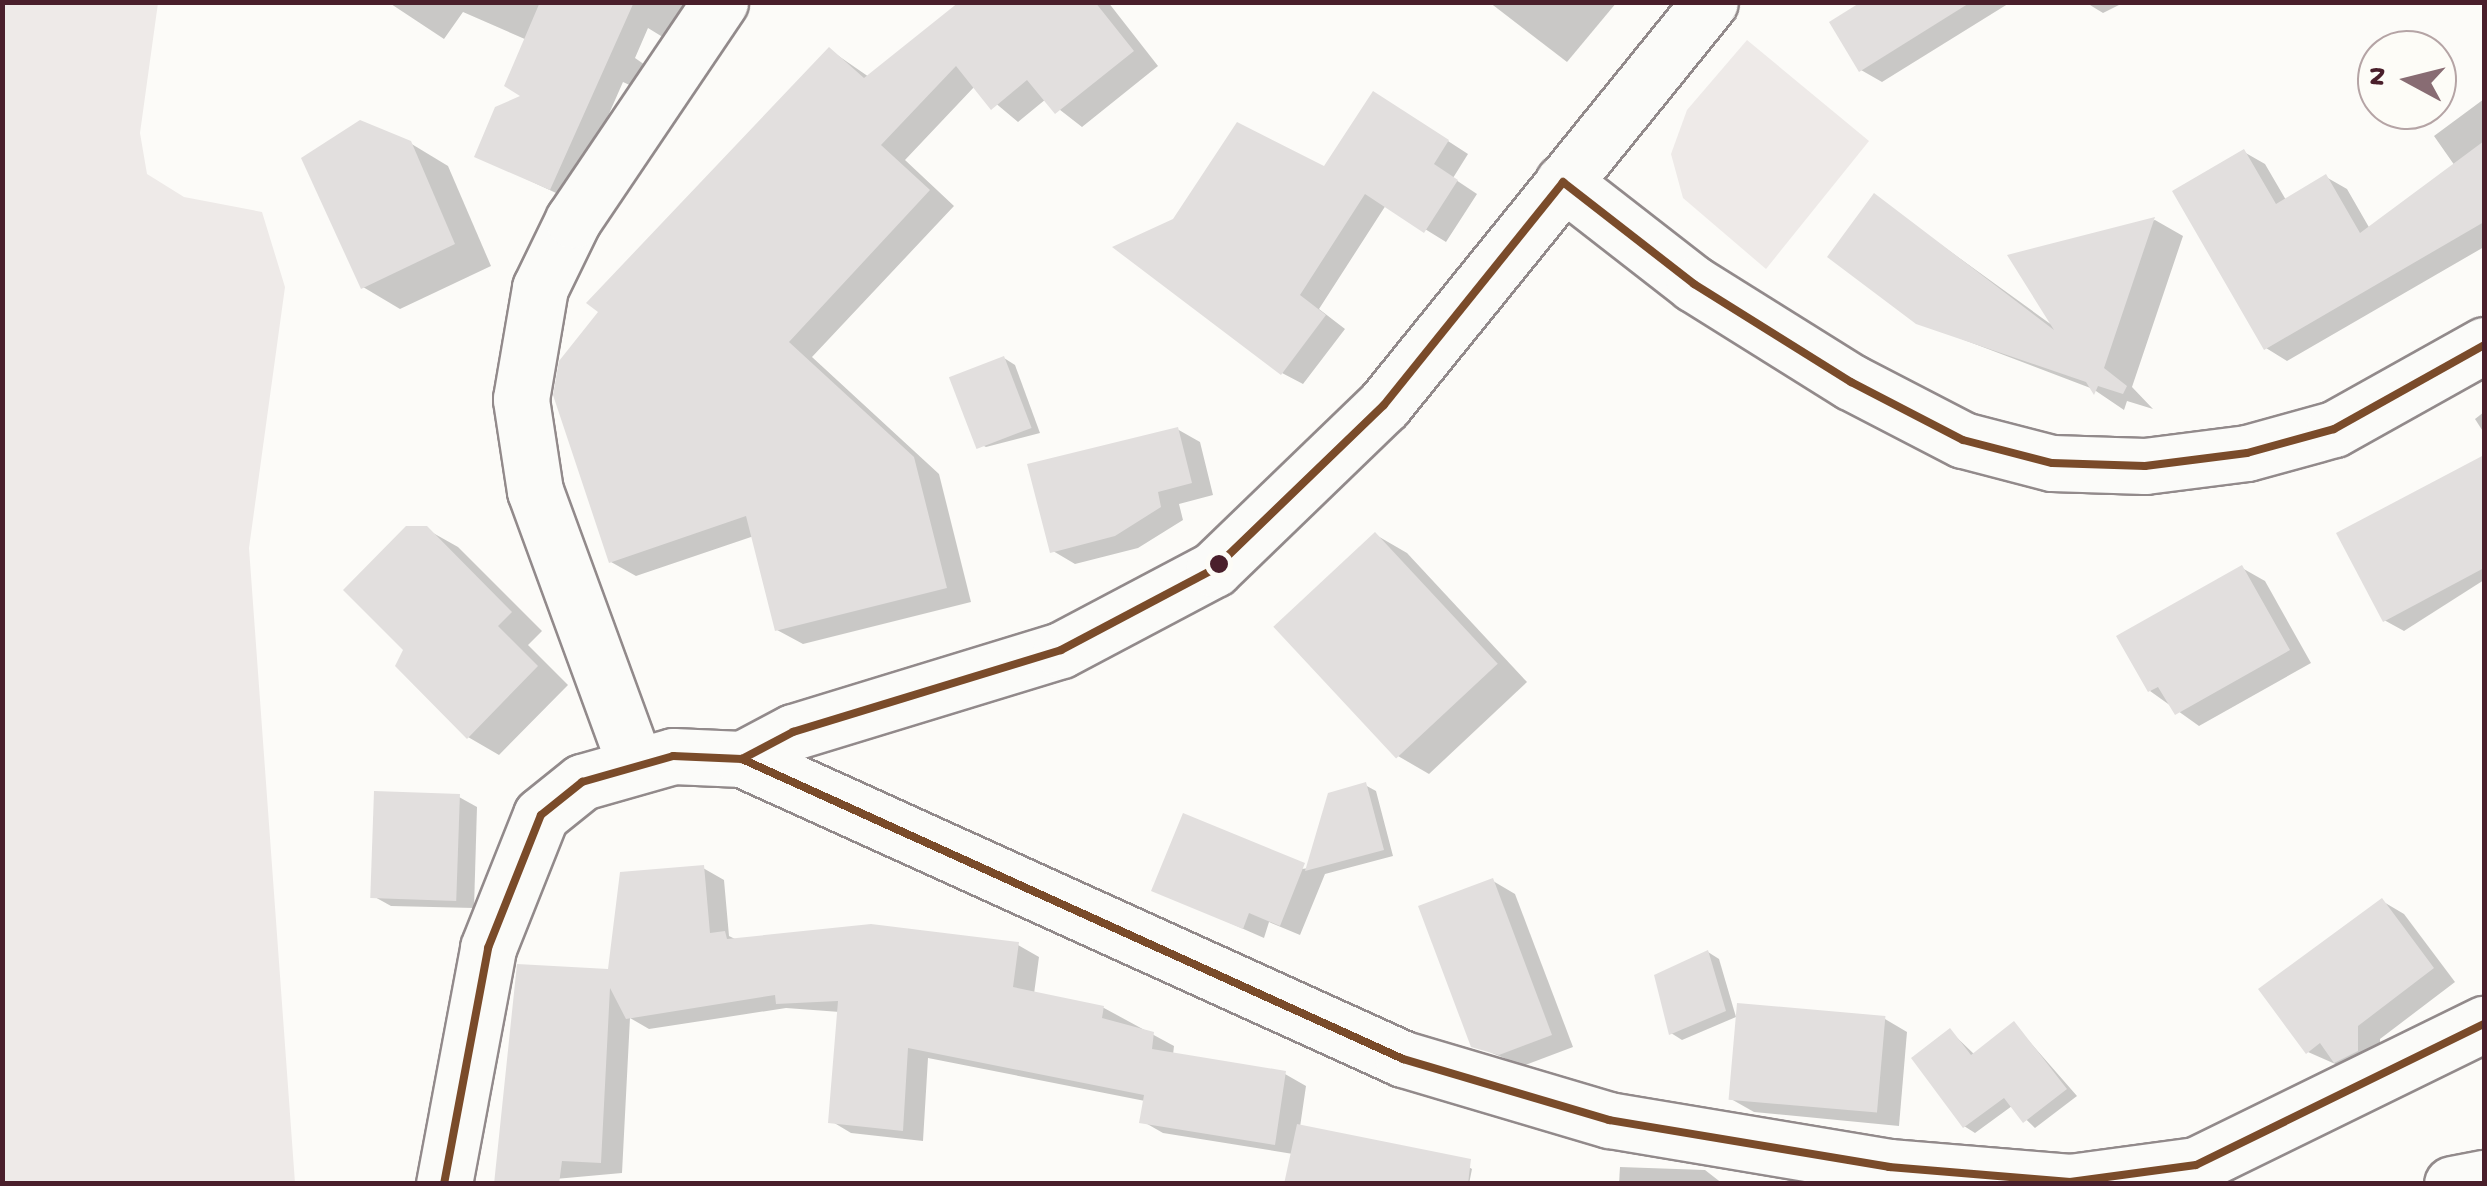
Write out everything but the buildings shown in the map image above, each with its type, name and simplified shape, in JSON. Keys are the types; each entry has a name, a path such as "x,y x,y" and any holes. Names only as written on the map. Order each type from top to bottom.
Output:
{"street":[{"path":"635,764 535,491 521,400 540,288 565,237 720,2"},
{"path":"742,759 792,732 1062,650 1214,568 1384,405 1710,2"},
{"path":"1563,182 1694,284 1851,382 1963,440 2052,463 2145,466 2316,434 2419,390 2484,345"},
{"path":"444,1184 458,1075 515,865 541,815 582,782 635,764 719,752 742,759 1229,986 1514,1096 1609,1120 1961,1174 2070,1182 2214,1174 2484,1024"},
{"path":"2452,1184 2484,1178"}],"shaded area":[{"path":"2,3 158,3 140,133 147,174 184,197 262,212 285,287 249,548 295,1183 3,1183"},
{"path":"1747,40 1869,141 1766,269 1683,198 1671,154 1687,110"}],"transit line":[{"path":"1563,182 1694,284 1851,382 1963,440 2052,463 2145,466 2247,453 2334,429 2484,345"},
{"path":"742,759 793,732 1061,650 1214,569 1384,405 1563,182"},
{"path":"444,1184 488,948 541,815 582,782 673,756 742,759 1403,1059 1609,1120 1889,1167 2070,1182 2196,1165 2484,1024"}]}
